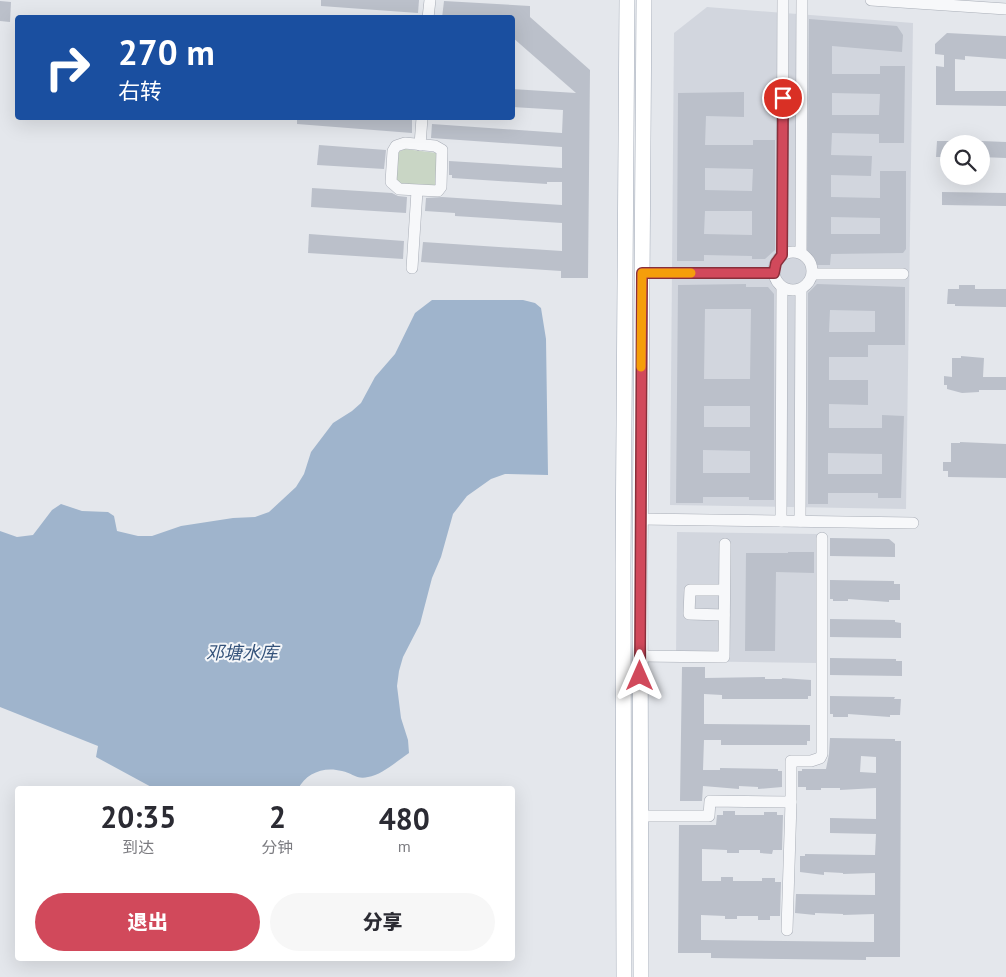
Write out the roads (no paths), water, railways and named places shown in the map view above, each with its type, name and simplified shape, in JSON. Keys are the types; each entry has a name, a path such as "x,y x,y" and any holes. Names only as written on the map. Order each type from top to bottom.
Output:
{"main road":[{"path":"624,977 623,556 627,0"},
{"path":"641,977 640,519 644,0"}],"street":[{"path":"428,15 430,0"},
{"path":"781,521 782,287 774,273 776,263 782,255 783,0"},
{"path":"801,253 802,0"},
{"path":"871,0 1006,9"},
{"path":"420,145 422,120"},
{"path":"400,144 435,146 442,150 441,187 438,192 417,191 398,189 391,182 393,150 400,144"},
{"path":"412,268 417,191"},
{"path":"782,255 794,252 801,253 809,259 813,274 809,283 801,289 791,290 782,287"},
{"path":"642,273 774,273"},
{"path":"813,274 903,274"},
{"path":"800,521 801,289"},
{"path":"640,519 913,523"},
{"path":"787,930 791,761 817,760 822,754 822,538"},
{"path":"640,656 724,657 725,544"},
{"path":"724,590 690,590 689,614 724,615"},
{"path":"640,816 709,816 710,801 791,802"}],"water":[{"name":"邓塘水库","path":"432,300 523,300 535,303 541,308 546,339 548,475 505,474 491,479 467,496 453,514 441,557 432,578 420,624 403,657 399,671 397,686 401,718 408,740 409,753 384,771 364,778 329,769 316,772 300,786 149,786 96,757 98,746 0,707 0,531 17,537 33,535 52,510 61,504 82,511 108,512 114,516 117,531 138,536 152,536 181,526 233,518 255,517 269,512 296,487 304,474 311,452 333,423 361,403 375,377 395,354 415,313"}]}
